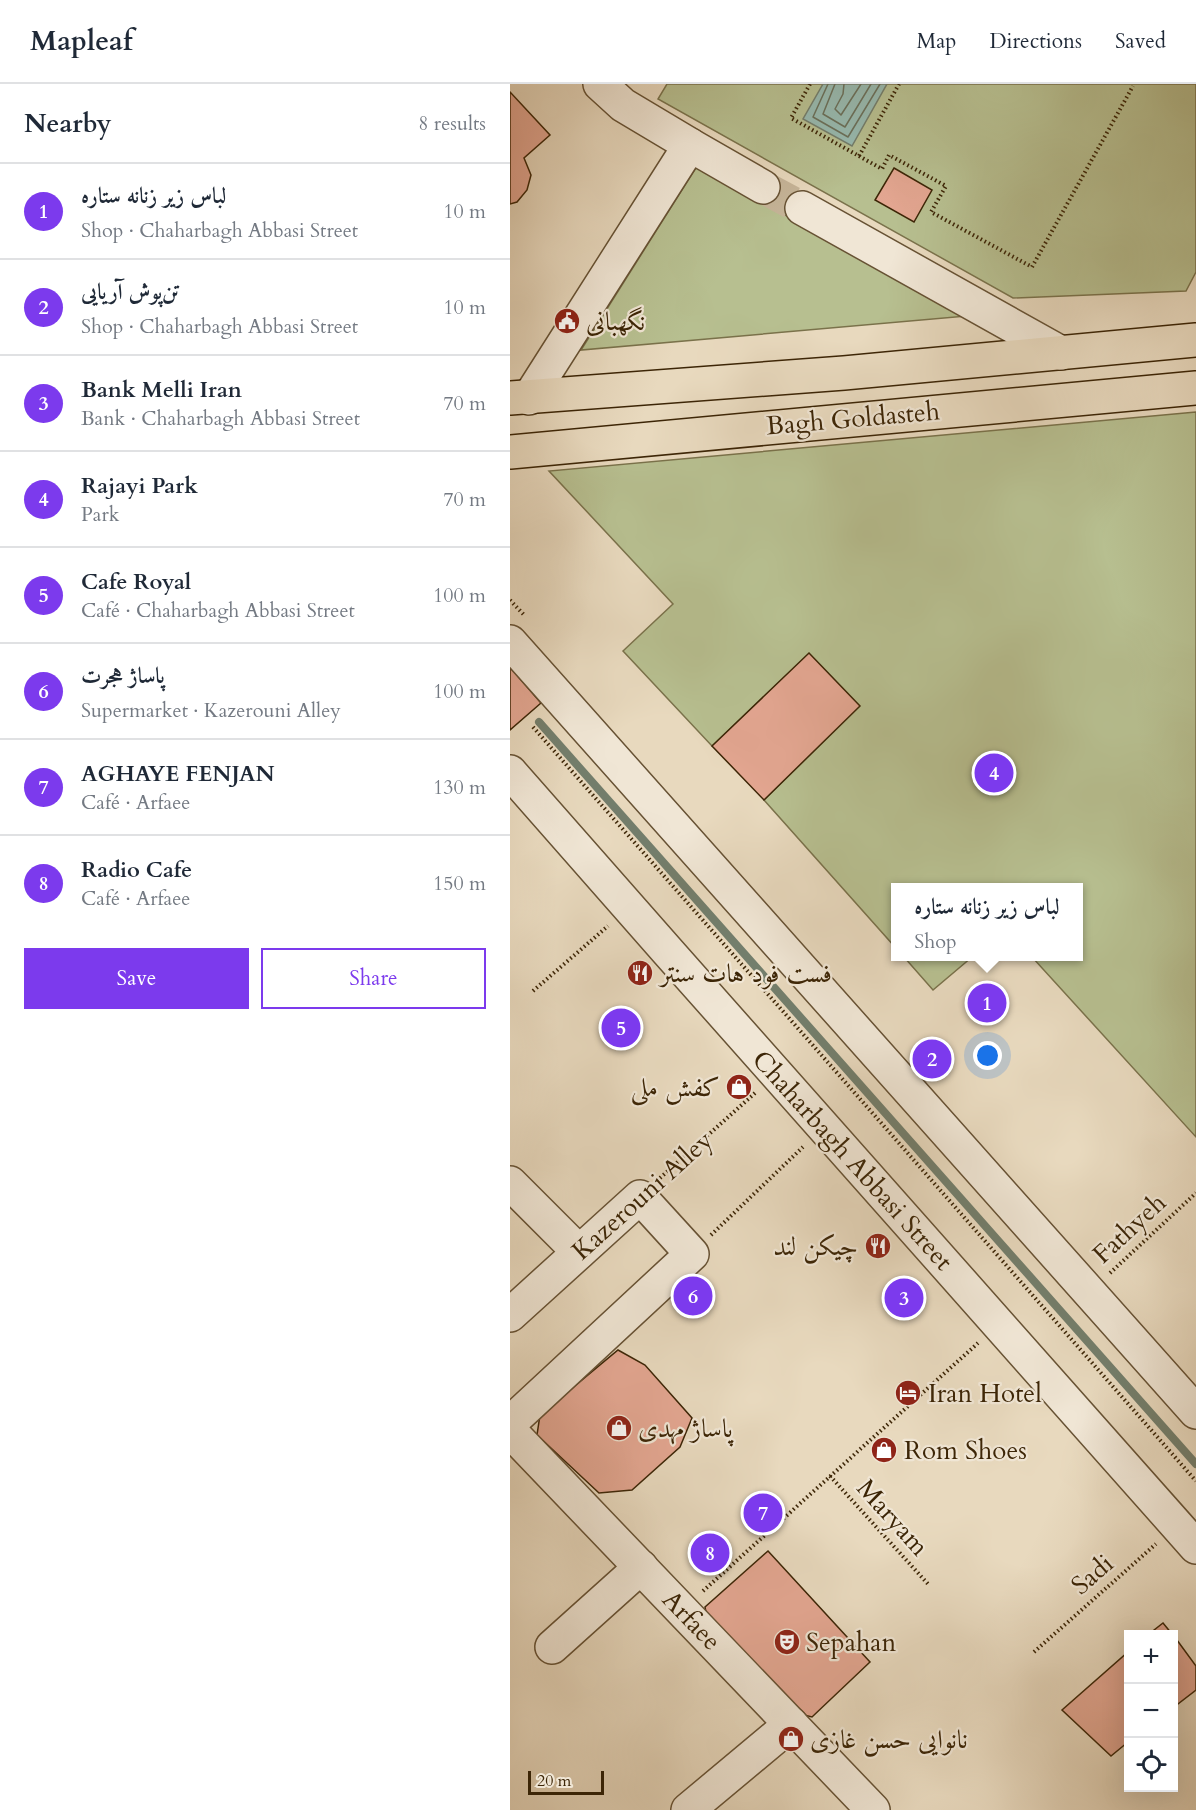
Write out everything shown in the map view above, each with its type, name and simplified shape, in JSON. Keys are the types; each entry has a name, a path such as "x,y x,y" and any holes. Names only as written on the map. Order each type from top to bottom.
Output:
{"main road":[{"name":"Bagh Goldasteh","path":"520,398 671,387 1196,340"},
{"path":"671,387 674,435"},
{"name":"Bagh Goldasteh","path":"510,452 1196,388"}],"street":[{"path":"600,84 623,105 763,187"},
{"path":"520,398 690,145"},
{"path":"802,208 1060,353"},
{"path":"510,642 1196,1412"},
{"name":"Chaharbagh Abbasi Street","path":"510,772 775,1075 1001,1323 1186,1537"},
{"path":"510,1183 579,1252"},
{"path":"510,1423 692,1254 640,1197"},
{"name":"Kazerouni Alley","path":"510,1314 640,1197"},
{"name":"Arfaee","path":"510,1431 873,1810"},
{"path":"552,1647 641,1567"},
{"path":"688,1810 790,1724"}],"path":[{"path":"810,84 791,118 882,169 889,155 946,186 931,212 1032,267 1132,85"},
{"path":"859,156 899,84"},
{"name":"Chaharbagh Abbasi Street","path":"533,727 1196,1481"},
{"path":"533,991 628,907"},
{"name":"Kazerouni Alley","path":"640,1197 775,1075"},
{"path":"692,1254 823,1127"},
{"name":"Fathyeh","path":"1090,1292 1196,1193"},
{"path":"682,1609 1001,1323"},
{"name":"Maryam","path":"830,1476 928,1584"},
{"name":"Sadi","path":"1034,1652 1186,1537"}],"green space":[{"path":"667,84 1196,84 1196,272 1186,291 1013,298 658,99"},
{"path":"697,166 967,316 581,350"},
{"path":"1196,412 1196,1137 1036,961 1083,961 1083,883 891,883 891,943 764,800 859,706 809,654 712,746 623,651 673,604 549,471"},
{"path":"908,961 967,961 933,990"}],"water":[{"path":"823,84 887,84 852,146 803,119"}],"building":[{"path":"510,92 550,135 524,158 531,175 527,190 517,202 510,204"},
{"path":"894,168 932,190 914,222 875,200"},
{"path":"809,653 860,706 764,800 712,746"},
{"path":"510,667 541,703 510,730"},
{"path":"618,1350 645,1365 692,1418 680,1447 632,1490 599,1493 537,1435 540,1415"},
{"name":"Sepahan","path":"768,1551 870,1662 812,1717 788,1711 707,1618 705,1607"},
{"path":"1163,1623 1169,1630 1154,1630"},
{"path":"1178,1641 1196,1666 1196,1690 1178,1704"},
{"path":"1124,1656 1124,1745 1111,1756 1062,1710"}],"waterway":[{"path":"539,722 1196,1464"}],"tunnel":[{"path":"763,187 802,208"}],"place":[{"name":"نگهبانی","path":"567,321"},
{"name":"Rajayi Park","path":"994,773"},
{"name":"فست فود هات سنتر","path":"640,973"},
{"name":"لباس زیر زنانه ستاره","path":"987,1003"},
{"name":"Cafe Royal","path":"621,1028"},
{"name":"تن‌پوش آریایی","path":"932,1059"},
{"name":"کفش ملی","path":"739,1087"},
{"name":"چیکن لند","path":"878,1246"},
{"name":"پاساژ هجرت","path":"693,1296"},
{"name":"Bank Melli Iran","path":"904,1298"},
{"name":"Iran Hotel","path":"908,1393"},
{"name":"پاساژ مهدی","path":"619,1428"},
{"name":"Rom Shoes","path":"884,1450"},
{"name":"AGHAYE FENJAN","path":"763,1513"},
{"name":"Radio Cafe","path":"710,1553"},
{"name":"Sepahan","path":"787,1642"},
{"name":"نانوایی حسن غازی","path":"791,1739"}]}
